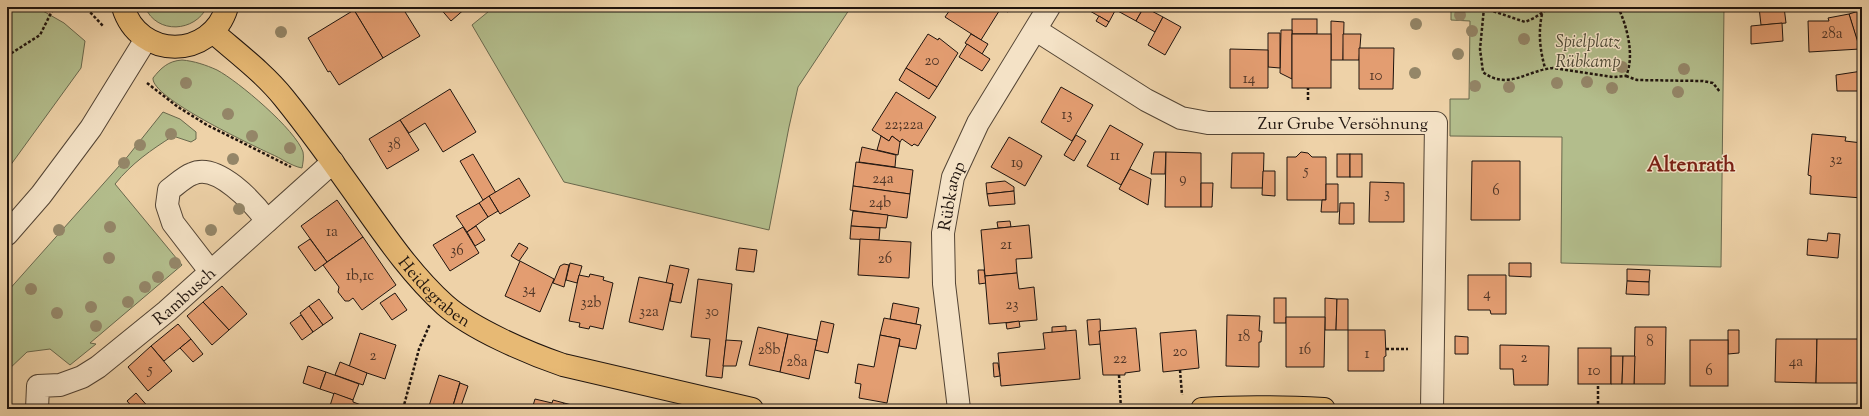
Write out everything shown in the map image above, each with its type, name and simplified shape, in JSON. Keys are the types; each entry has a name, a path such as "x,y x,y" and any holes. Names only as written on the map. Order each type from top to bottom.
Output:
{"main road":[{"path":"123,7 126,16 134,29 146,39 162,46 181,47 198,42 213,32 224,17 227,7"},
{"name":"Heidegraben","path":"213,32 283,96 333,162 394,248 421,281 446,306 477,327 538,356 563,365 752,409"},
{"path":"1192,405 1273,406 1324,409"}],"street":[{"name":"Rübkamp","path":"959,409 944,284 943,232 947,203 953,177 978,122 1050,7"},
{"name":"Zur Grube Versöhnung","path":"1036,30 1146,100 1181,118 1208,123 1436,123 1432,409"},
{"path":"7,234 41,195 91,128 126,68 146,39"},
{"name":"Rambusch","path":"38,409 38,386 60,385 82,377 98,367 167,311 333,162"},
{"path":"210,271 173,223 167,206 169,190 193,173 207,172 223,178 257,208 267,221"}],"path":[{"path":"7,56 40,35 54,7"},
{"path":"1551,7 1542,14 1525,22 1484,7 1480,49 1483,72 1492,79 1506,80 1518,78 1545,68 1613,77 1626,76 1637,80 1703,81 1713,84 1720,92"},
{"path":"1618,7 1625,28 1629,53 1629,70 1626,76"},
{"path":"1542,14 1539,31 1541,55 1545,68"},
{"path":"126,68 173,104 207,125 294,168"},
{"path":"403,409 419,349 432,322 446,306"},
{"path":"1180,370 1192,405"},
{"path":"1119,375 1121,409"},
{"path":"1598,384 1598,409"}],"green space":[{"path":"7,7 36,7 64,23 85,41 81,68 7,170"},
{"path":"145,7 207,7 194,21 176,27 167,26 158,22 151,16"},
{"path":"494,7 851,7 798,87 769,230 564,182 472,25"},
{"name":"Spielplatz Rübkamp","path":"1451,7 1724,7 1721,267 1561,263 1562,137 1450,136 1450,99 1469,99 1470,21 1451,20"},
{"path":"182,60 209,66 217,70 252,95 290,131 303,152 302,168 290,164 204,120 168,97 157,87 153,78 165,66"},
{"path":"163,112 180,119 196,132 196,139 191,142 173,136 142,157 115,184 182,265 90,343 96,344 70,365 50,349 27,352 7,371 7,292 128,156"}],"building":[{"path":"351,7 402,7 420,36 383,58"},
{"path":"439,7 467,7 451,21"},
{"path":"952,7 1001,8 981,40 945,17"},
{"path":"999,7 1011,7 1008,12"},
{"path":"1083,7 1117,7 1109,22"},
{"path":"1117,7 1144,7 1136,21 1116,10"},
{"path":"1144,7 1163,17 1155,32 1136,21"},
{"path":"1759,7 1784,7 1786,23 1761,25"},
{"path":"354,10 383,58 339,85 330,71 328,72 308,38"},
{"path":"1862,10 1862,42 1858,44 1849,14"},
{"path":"1849,14 1860,49 1809,52 1808,21 1829,21 1828,18"},
{"path":"1099,16 1109,22 1106,27 1096,21"},
{"path":"1163,17 1181,27 1165,55 1148,45"},
{"path":"1292,19 1317,19 1317,34 1292,34"},
{"path":"1331,21 1344,22 1343,60 1331,60"},
{"path":"1782,23 1783,41 1751,44 1751,26"},
{"path":"1281,30 1292,30 1292,79 1280,73"},
{"path":"1268,33 1280,33 1280,68 1268,67"},
{"path":"928,34 938,40 939,38 958,53 937,87 906,68"},
{"path":"971,34 988,44 982,54 965,43"},
{"path":"1292,34 1331,34 1331,88 1292,88"},
{"path":"1343,34 1361,34 1359,60 1343,60"},
{"path":"1862,42 1862,58 1858,44"},
{"path":"967,44 990,59 982,71 959,57"},
{"path":"1359,48 1394,48 1393,89 1359,89"},
{"path":"1230,49 1268,50 1268,88 1230,88"},
{"path":"906,68 937,87 929,99 899,80"},
{"path":"1862,71 1862,91 1837,91 1836,75"},
{"path":"1061,87 1093,105 1072,141 1041,122"},
{"path":"450,89 476,132 443,152 425,123 409,133 400,120"},
{"path":"896,92 936,117 918,146 914,144 912,146 902,139 900,142 892,136 889,141 872,130"},
{"path":"400,120 419,150 387,169 369,139"},
{"path":"1110,125 1143,144 1121,185 1087,166"},
{"path":"1812,134 1846,137 1845,141 1862,143 1862,198 1810,194 1811,176 1808,175"},
{"path":"1076,135 1086,141 1074,161 1064,155"},
{"path":"881,136 889,141 892,136 900,142 898,155 877,150"},
{"path":"1009,137 1042,156 1025,186 991,167"},
{"path":"862,147 896,155 895,167 859,162"},
{"path":"1154,152 1166,152 1165,174 1151,174"},
{"path":"1166,152 1201,153 1201,207 1165,207"},
{"path":"1301,152 1308,153 1312,157 1326,157 1326,200 1287,200 1287,157 1296,157"},
{"path":"1232,153 1264,153 1263,188 1231,188"},
{"path":"473,154 496,193 483,200 460,161"},
{"path":"1337,154 1350,154 1350,177 1337,177"},
{"path":"1350,154 1362,154 1362,177 1350,177"},
{"path":"1472,161 1520,161 1520,220 1471,220"},
{"path":"856,162 913,170 910,194 853,186"},
{"path":"1130,169 1151,179 1148,205 1119,189"},
{"path":"1263,171 1275,171 1275,196 1262,195"},
{"path":"519,178 530,196 500,214 489,196"},
{"path":"1005,181 1014,187 1014,191 987,194 986,183"},
{"path":"1370,182 1404,183 1404,222 1369,222"},
{"path":"1201,183 1213,183 1212,207 1201,207"},
{"path":"1326,184 1338,184 1338,212 1321,212 1322,200 1326,200"},
{"path":"853,186 910,194 907,218 850,210"},
{"path":"1014,191 1015,204 989,206 987,194"},
{"path":"489,196 498,211 488,217 479,203"},
{"path":"337,200 363,237 327,262 301,226"},
{"path":"479,203 488,217 467,232 456,216"},
{"path":"1340,203 1354,203 1354,224 1339,224"},
{"path":"853,211 888,215 886,228 851,226"},
{"path":"1010,221 1011,227 998,228 997,222"},
{"path":"1029,225 1032,258 1016,259 1017,273 985,276 981,230"},
{"path":"476,226 485,240 475,246 467,232"},
{"path":"851,226 880,228 879,240 850,239"},
{"path":"463,227 479,253 450,271 433,245"},
{"path":"1828,233 1840,234 1838,258 1807,255 1808,239 1827,241"},
{"path":"363,237 396,285 362,310 353,298 349,301 345,301 338,292 339,287 323,265"},
{"path":"310,239 327,262 315,271 298,247"},
{"path":"860,239 911,242 909,278 858,275"},
{"path":"519,243 528,248 519,261 511,256"},
{"path":"739,248 757,250 754,272 736,270"},
{"path":"520,261 554,279 540,312 505,296"},
{"path":"570,263 582,266 577,283 566,280"},
{"path":"1509,263 1531,263 1531,277 1509,276"},
{"path":"564,264 569,265 564,287 553,283 560,266"},
{"path":"670,265 689,269 681,303 670,301 673,284 666,283"},
{"path":"1627,269 1650,270 1649,282 1627,281"},
{"path":"978,270 984,270 986,283 979,284"},
{"path":"1017,273 1019,289 1034,287 1037,320 989,324 985,276"},
{"path":"590,274 604,277 603,280 613,283 603,329 590,326 589,329 579,327 580,323 569,321 579,275 589,277"},
{"path":"1468,275 1506,275 1506,314 1491,314 1490,310 1468,310"},
{"path":"639,277 673,284 663,330 629,322"},
{"path":"698,279 732,284 722,378 706,376 710,339 691,337"},
{"path":"1627,281 1649,282 1649,295 1626,294"},
{"path":"222,286 247,314 229,330 203,302"},
{"path":"395,293 407,310 392,320 380,303"},
{"path":"1274,298 1286,298 1286,323 1274,323"},
{"path":"1325,298 1337,299 1336,330 1325,330"},
{"path":"319,299 333,318 323,325 309,306"},
{"path":"1337,299 1348,299 1348,330 1336,330"},
{"path":"203,302 229,330 212,345 187,316"},
{"path":"893,303 919,308 916,324 890,319"},
{"path":"309,306 323,325 313,332 300,313"},
{"path":"301,315 313,332 302,340 290,323"},
{"path":"1227,315 1260,316 1259,331 1262,331 1261,342 1259,342 1259,367 1226,366"},
{"path":"1286,317 1325,317 1324,367 1286,367"},
{"path":"884,318 921,325 916,349 899,346 900,339 880,335"},
{"path":"1100,319 1101,344 1089,345 1087,320"},
{"path":"821,321 834,324 828,353 815,350"},
{"path":"1019,321 1020,327 1007,329 1006,323"},
{"path":"178,324 191,339 164,361 151,346"},
{"path":"1066,326 1066,331 1052,333 1052,327"},
{"path":"758,327 788,334 780,372 749,365"},
{"path":"1635,327 1666,327 1665,384 1634,384"},
{"path":"1136,328 1140,371 1125,373 1125,375 1103,375 1099,331"},
{"path":"1076,330 1080,379 1001,386 998,353 1045,349 1043,333"},
{"path":"1196,330 1199,368 1163,372 1160,333"},
{"path":"1348,330 1385,330 1386,356 1384,357 1384,371 1348,371"},
{"path":"1728,330 1739,330 1739,353 1728,354"},
{"path":"360,333 396,345 385,379 349,367"},
{"path":"788,334 817,340 809,379 780,372"},
{"path":"880,335 900,339 887,403 859,398 861,384 855,383 858,364 874,367"},
{"path":"1455,336 1468,337 1468,354 1455,354"},
{"path":"191,339 203,354 193,362 180,348"},
{"path":"1776,339 1817,339 1816,383 1775,382"},
{"path":"1817,339 1862,339 1862,383 1816,383"},
{"path":"726,340 742,341 736,366 723,366"},
{"path":"1690,340 1728,340 1728,386 1690,386"},
{"path":"1500,345 1549,346 1548,385 1514,385 1513,369 1500,369"},
{"path":"151,346 172,371 148,391 128,367"},
{"path":"1578,348 1611,348 1611,384 1578,384"},
{"path":"1611,356 1623,356 1622,384 1611,384"},
{"path":"1623,356 1635,356 1634,384 1622,384"},
{"path":"340,362 367,373 363,385 335,375"},
{"path":"993,363 998,363 1000,376 994,377"},
{"path":"308,366 326,372 320,389 303,383"},
{"path":"326,372 359,384 353,400 320,389"},
{"path":"439,375 460,382 452,409 428,409"},
{"path":"460,383 468,386 461,406 464,407 463,409 452,409"},
{"path":"136,393 150,409 134,409 127,401"},
{"path":"334,393 353,400 353,402 372,409 329,409"},
{"path":"535,399 552,403 553,400 564,403 562,409 532,409"},
{"path":"564,403 576,406 575,409 562,409"}],"district":[{"name":"Altenrath","path":"1691,164"}]}
